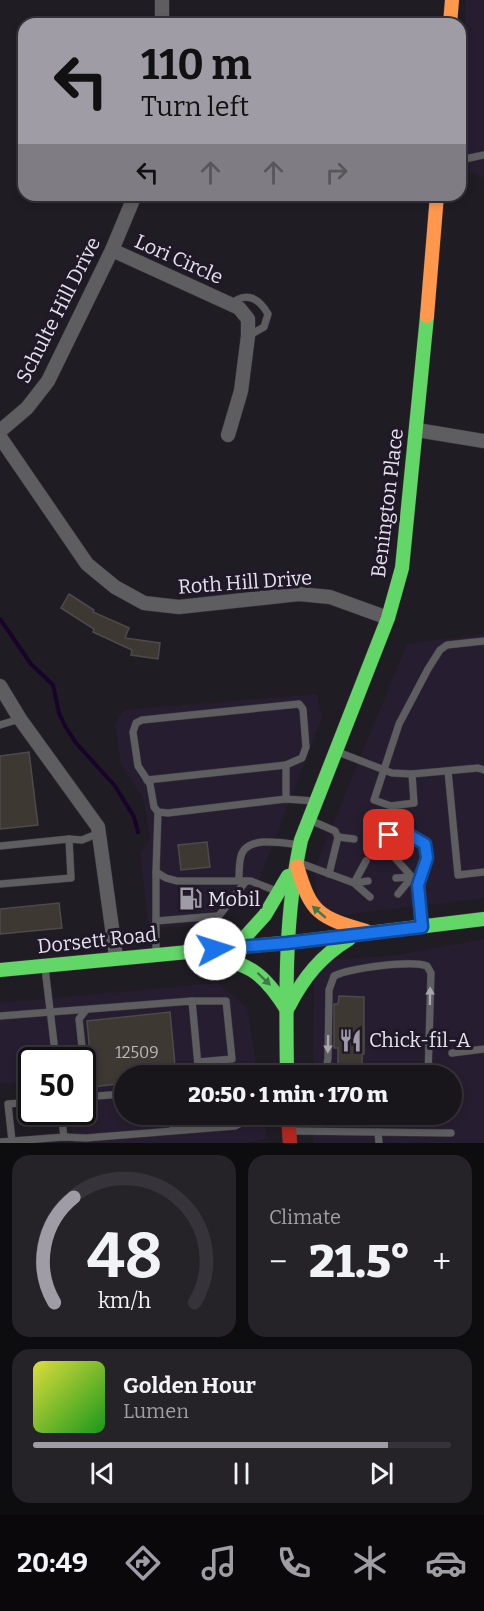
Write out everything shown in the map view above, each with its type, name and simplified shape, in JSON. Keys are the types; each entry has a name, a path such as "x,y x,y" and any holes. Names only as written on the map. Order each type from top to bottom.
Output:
{"main road":[{"path":"450,18 452,0"},
{"name":"Benington Place","path":"287,1065 287,943 290,891 296,861 309,819 388,618 402,568 417,430 436,201"},
{"path":"236,947 251,934 280,892 296,861"},
{"path":"296,861 303,890 312,906 324,918 364,934"},
{"name":"Dorsett Road","path":"0,970 116,957 287,943 484,919"},
{"path":"287,1010 311,967 331,949 364,934"},
{"path":"192,951 241,962 261,975 274,988 287,1010"}],"street":[{"path":"162,0 162,18"},
{"name":"Schulte Hill Drive","path":"0,431 27,408 48,381 112,250 132,201"},
{"name":"Lori Circle","path":"112,250 239,308 248,319 241,391 228,435"},
{"path":"417,430 484,441"},
{"name":"Roth Hill Drive","path":"0,437 87,564 115,587 144,603 179,607 299,594 330,597 388,618"},
{"path":"0,686 20,719 98,827 116,957"}],"lane":[{"path":"466,159 484,155"},
{"name":"Lori Circle","path":"231,304 238,298 250,297 262,303 268,314 264,327 248,336"},
{"path":"412,774 414,803 391,806 374,800 399,724 440,650 447,645 484,641"},
{"path":"147,780 286,765 302,758 306,747 303,709 299,704 142,720 136,723 133,732 138,766 147,780 150,784 154,807 158,812 156,954"},
{"path":"0,725 20,719"},
{"path":"336,751 392,773 412,774 478,768 484,770"},
{"path":"286,765 286,799"},
{"path":"448,771 458,875 484,873"},
{"path":"158,812 168,813 286,799 316,801"},
{"path":"309,819 335,831 338,837 328,874"},
{"path":"0,846 69,839 82,840 99,833"},
{"path":"389,835 406,833 425,844 427,858 418,885 422,927"},
{"path":"338,837 354,839"},
{"path":"0,884 71,878 69,839"},
{"path":"215,949 213,925 242,881 241,854 254,843 274,842 300,845"},
{"path":"395,858 418,885"},
{"path":"296,861 354,883 370,897"},
{"path":"354,883 366,861"},
{"path":"156,872 177,881 242,881 280,892"},
{"path":"396,878 412,877"},
{"path":"398,894 412,877"},
{"path":"354,883 368,881"},
{"path":"156,921 217,916"},
{"path":"327,1065 329,990 334,976 352,969 414,963 427,966 431,973 428,1065"},
{"path":"45,965 55,1047"},
{"path":"0,1016 192,1001 226,1001 232,1059 198,1062"},
{"path":"192,1001 198,1065"},
{"path":"82,1047 79,1019 86,1010"},
{"path":"452,1053 484,1049"},
{"path":"96,1095 114,1094"},
{"path":"12,1141 8,1104 18,1103"},
{"path":"63,1125 64,1137"},
{"path":"170,1131 178,1125"},
{"path":"0,1142 64,1137 86,1138 236,1125"},
{"path":"289,1126 378,1132 451,1132"},
{"path":"378,1132 379,1143"}],"shaded area":[{"path":"466,0 484,0 484,177 466,171"},
{"path":"484,634 484,898 318,918 315,868 407,644"},
{"path":"317,694 322,718 254,892 231,907 224,917 225,923 149,929 140,853 150,839 144,800 121,764 115,724 124,710"},
{"path":"484,939 484,1143 313,1143 313,1125 462,1125 462,1065 313,1065 314,977 330,960 398,955"},
{"path":"218,983 247,1008 256,1065 114,1065 114,1125 265,1125 267,1138 247,1143 74,1143 71,1125 96,1125 96,1047 18,1047 18,1082 0,1084 0,1003"}],"building":[{"path":"69,594 94,610 93,612 129,628 125,638 160,643 158,659 131,655 132,650 93,632 94,629 61,608"},
{"path":"29,752 38,825 0,829 0,756"},
{"path":"207,842 210,867 181,870 178,845"},
{"path":"59,903 62,928 0,934 0,909"},
{"name":"Chick-fil-A","path":"339,996 364,997 362,1065 338,1065 338,1048 334,1048 334,1004 338,1004"},
{"path":"170,1012 175,1065 114,1065 114,1084 96,1087 96,1047 89,1047 87,1021"}],"waterway":[{"path":"0,619 31,664 53,685 59,713 65,726 76,743 115,786 134,817 138,832"}],"traffic: fast":[{"path":"287,1065 287,957 295,869 301,840 388,618 402,568 427,316"},
{"path":"236,947 265,915 288,876"},
{"path":"0,970 303,941 484,919"},
{"path":"289,1006 314,968 349,939"},
{"path":"208,955 235,962 255,972 271,987 287,1010"}],"traffic: slow":[{"path":"450,18 452,0"},
{"path":"427,316 437,201"},
{"path":"297,866 307,894 319,911 337,922 366,931"}],"traffic: jam":[{"path":"289,1125 290,1143"}],"place":[{"name":"Mobil","path":"190,899"},
{"name":"Chick-fil-A","path":"351,1040"}],"route":[{"path":"215,949 422,927 418,885 427,858 425,844 406,833 389,835"}]}
